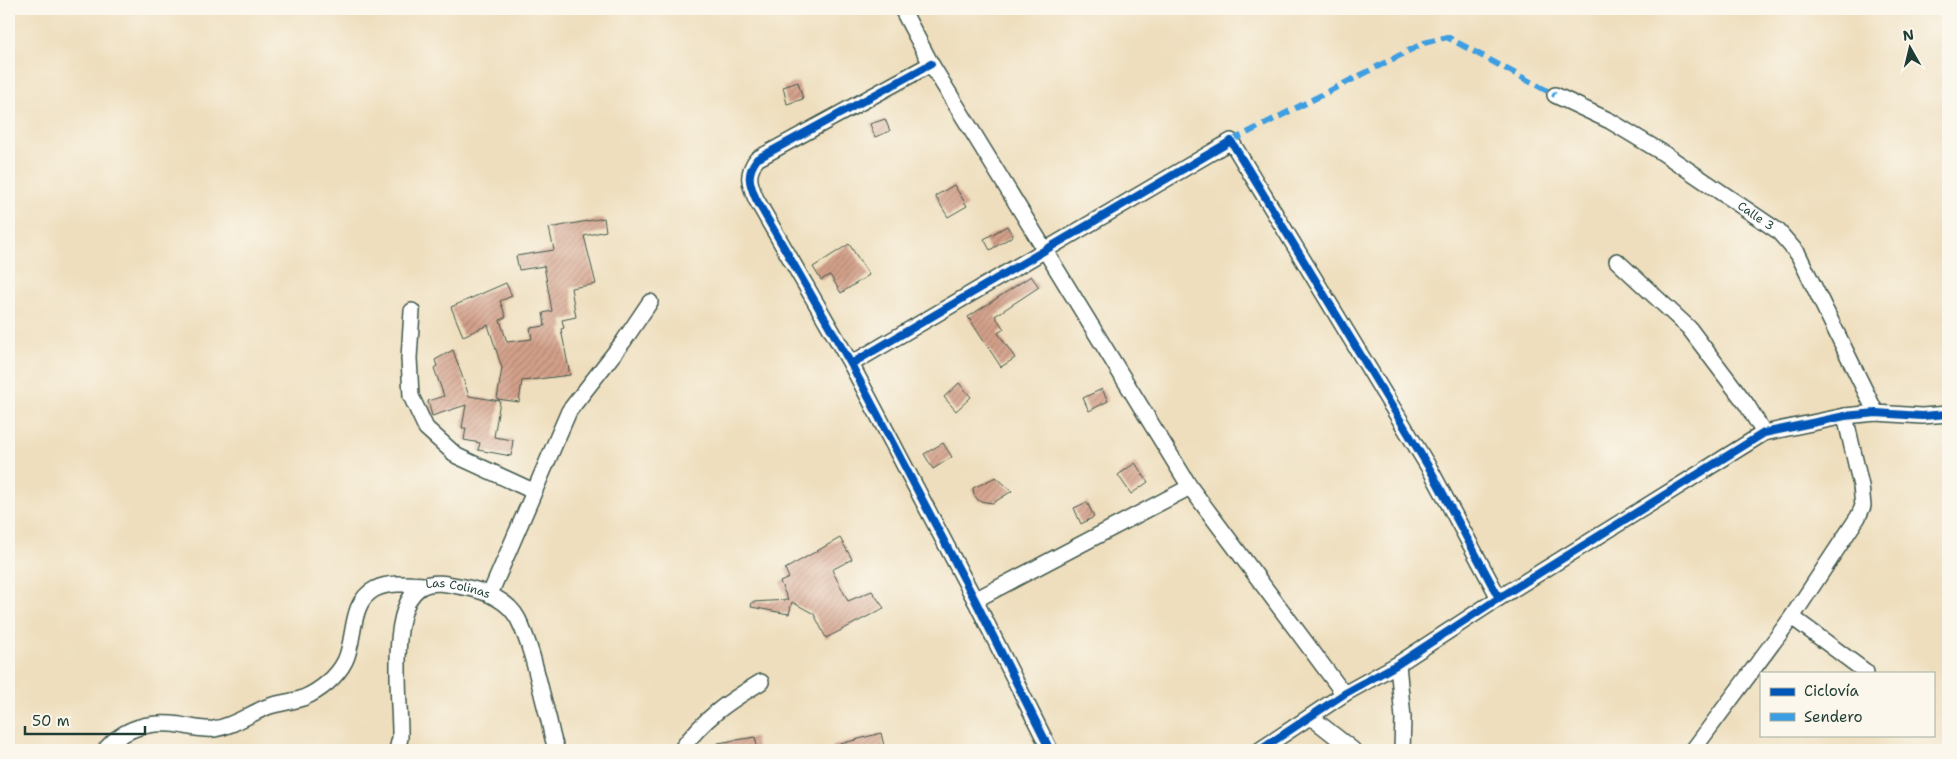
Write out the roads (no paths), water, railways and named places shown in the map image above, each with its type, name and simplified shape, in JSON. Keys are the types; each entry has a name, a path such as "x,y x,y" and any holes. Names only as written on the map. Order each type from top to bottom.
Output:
{"street":[{"path":"902,9 932,64 1190,487 1344,694"},
{"path":"932,64 757,160 750,168 748,176 756,199 851,364 975,600 1050,750"},
{"name":"Calle 3","path":"1555,95 1610,122 1663,153 1778,231 1798,254 1876,413"},
{"path":"851,364 1231,141 1431,471 1499,598"},
{"path":"1617,261 1689,328 1736,389 1764,433"},
{"path":"490,594 569,411 623,342 650,302"},
{"path":"412,310 409,358 411,396 426,428 456,456 533,491"},
{"path":"1260,750 1344,694 1398,664 1499,598 1764,433 1846,416 1876,413 1922,416 1948,414"},
{"path":"1694,750 1792,617 1863,506 1861,486 1846,416"},
{"path":"975,600 1190,487"},
{"name":"Las Colinas","path":"397,750 400,738 398,646 400,621 414,592 424,586 444,583 490,594 509,606 518,618 530,647 557,750"},
{"path":"105,750 116,738 148,724 169,724 213,729 231,725 266,708 304,697 326,684 345,661 355,617 364,599 375,589 399,584 424,586"},
{"path":"1792,617 1866,672"},
{"path":"1398,664 1403,718 1402,750"},
{"path":"681,750 689,738 722,706 761,682"},
{"path":"1311,717 1353,750"}]}
